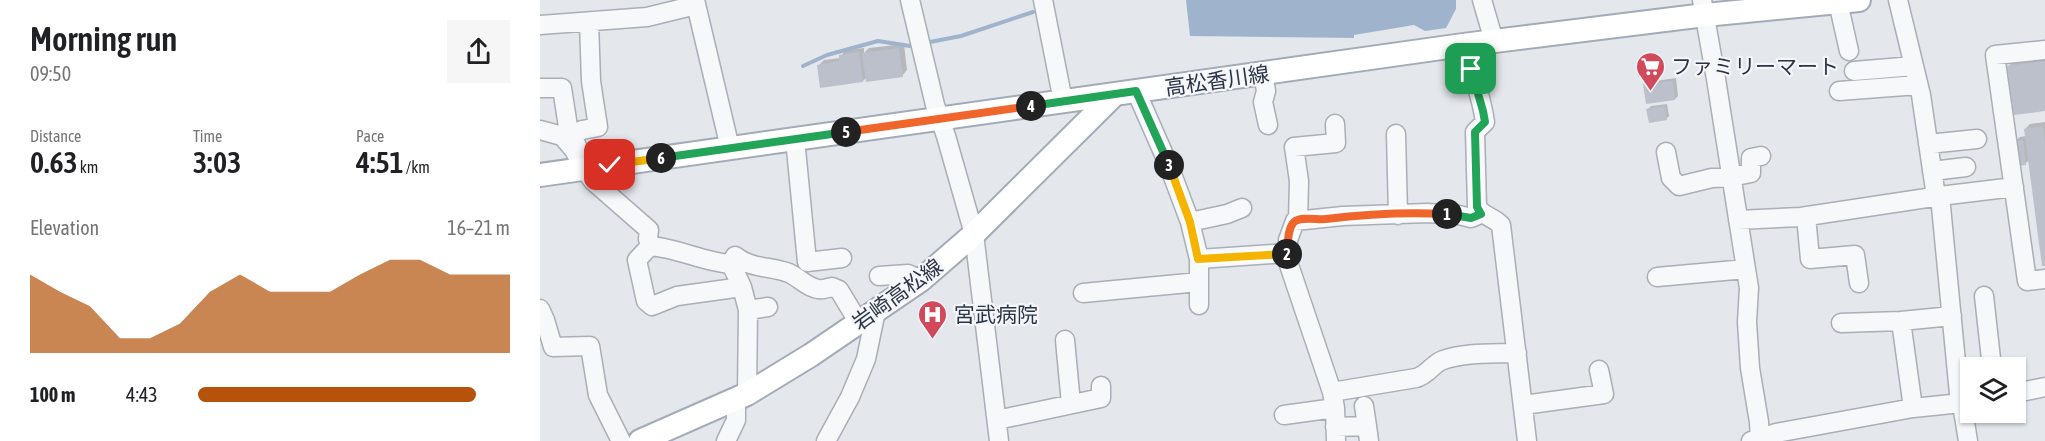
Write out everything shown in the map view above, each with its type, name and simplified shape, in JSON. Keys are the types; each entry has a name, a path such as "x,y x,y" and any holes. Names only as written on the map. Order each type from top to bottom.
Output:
{"main road":[{"name":"高松香川線","path":"540,175 1461,46 1703,8 1849,1"},
{"name":"岩崎高松線","path":"640,441 742,396 811,355 921,280 975,234 1126,93"}],"street":[{"path":"910,0 935,105 941,118 975,234 999,441"},
{"path":"1043,0 1063,101"},
{"path":"1482,0 1494,41"},
{"path":"1898,0 1918,85 1935,190 1940,196 1952,316 1960,370"},
{"path":"1849,1 1849,51"},
{"path":"540,25 647,17 696,3 730,148"},
{"path":"1703,8 1749,288 1747,322 1750,368 1759,422 1757,440 1776,433 1914,408 1960,403"},
{"path":"572,137 582,130 598,126 591,81 589,22"},
{"path":"1461,46 1471,69 1485,122 1475,132 1477,207 1481,214"},
{"path":"2045,50 1995,54 2027,281 2045,279"},
{"path":"1854,71 1914,66"},
{"path":"1263,73 1266,91 1263,102 1268,124"},
{"path":"1839,91 1918,85"},
{"path":"540,88 562,88 569,133 582,169"},
{"path":"1126,93 1169,166 1190,222 1198,259 1199,305"},
{"path":"540,130 562,136 574,150 582,169 593,181 649,230 649,239 637,260 646,301 652,306 677,296 742,286"},
{"path":"1396,134 1398,214"},
{"path":"795,139 807,262 842,258"},
{"path":"1928,144 1977,139"},
{"path":"1298,220 1299,181 1294,147 1336,142"},
{"path":"1666,152 1671,178 1679,186 1712,178 1751,173 1751,158 1761,156"},
{"path":"1932,171 1966,167"},
{"path":"1738,220 1806,216 2014,187"},
{"path":"1190,222 1227,214 1242,208"},
{"path":"1364,406 1368,433 1335,434 1334,400 1288,262 1287,254 1295,222 1343,216 1448,214 1471,218 1481,214 1495,218 1501,225 1527,441"},
{"path":"1806,216 1810,259 1855,255 1859,284"},
{"path":"649,239 664,247 728,263 742,286 748,310 742,396 736,420 726,441"},
{"path":"1198,259 1287,254"},
{"path":"728,263 735,256 750,265 791,274 803,284 813,288 821,290 832,287 839,290 868,317 866,359 850,397 826,441"},
{"path":"1657,277 1746,269"},
{"path":"879,276 908,274 921,280"},
{"path":"1083,293 1199,282"},
{"path":"1984,296 1991,357"},
{"path":"748,310 768,307"},
{"path":"540,309 553,347 590,346 598,395 621,441"},
{"path":"1841,323 1952,316"},
{"path":"1901,321 1914,408"},
{"path":"1065,340 1071,404"},
{"path":"1284,415 1424,376 1441,361 1467,354 1518,353"},
{"path":"1523,405 1604,393 1599,370"},
{"path":"997,420 1101,398 1101,386"},
{"path":"2026,391 2045,387"},
{"path":"1965,423 1968,441"}],"water":[{"path":"1186,0 1456,0 1456,9 1446,28 1425,31 1414,25 1354,35 1354,38 1190,36"}],"building":[{"path":"899,48 903,77 866,82 862,53"},
{"path":"859,52 863,82 820,88 817,65 839,61 839,55"},
{"path":"2045,61 2045,111 2014,115 2007,66"},
{"path":"1673,81 1675,100 1646,104 1643,84"},
{"path":"1665,106 1667,120 1649,123 1646,109"},
{"path":"2043,126 2045,266 2042,266 2024,129"},
{"path":"2023,140 2026,165 2016,166 2013,142"}],"waterway":[{"path":"930,42 961,36 1033,12"},
{"path":"803,66 827,55 878,41 910,46"}],"place":[{"name":"ファミリーマート","path":"1650,92"},
{"name":"宮武病院","path":"933,340"}],"route":[{"path":"610,165 1136,91 1169,166 1190,222 1198,259 1287,254 1292,227 1301,219 1427,213 1471,218 1481,214 1477,207 1475,132 1485,122 1471,69"}]}
